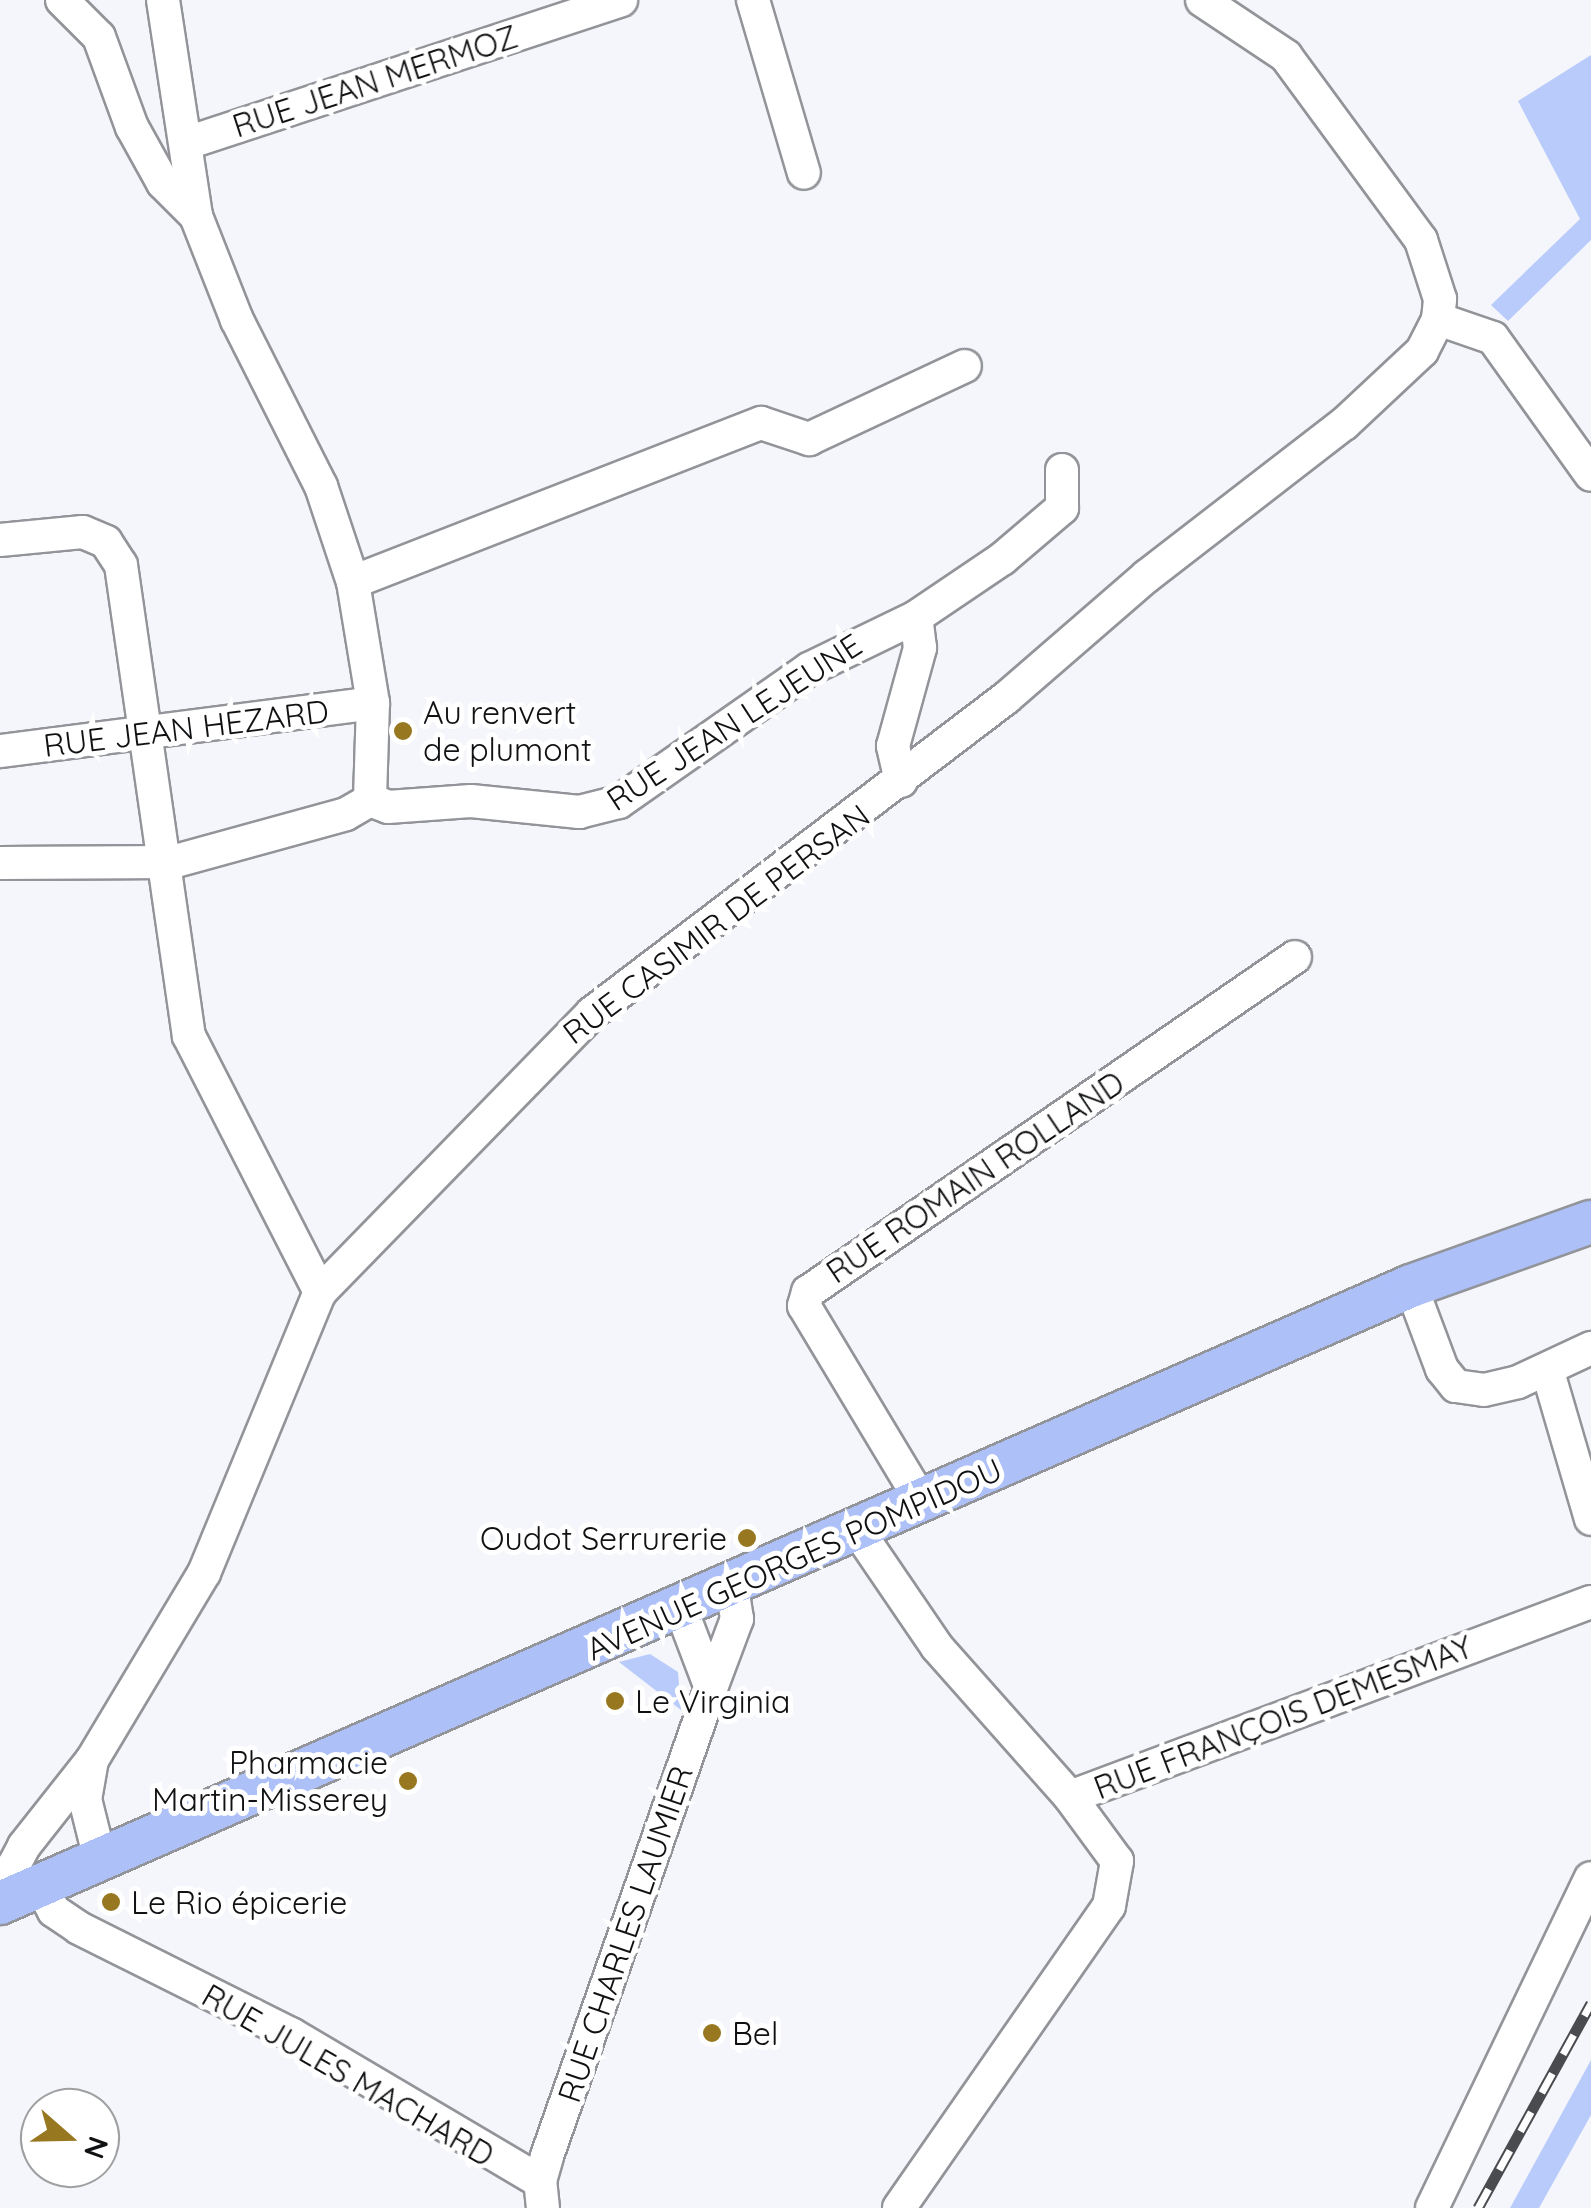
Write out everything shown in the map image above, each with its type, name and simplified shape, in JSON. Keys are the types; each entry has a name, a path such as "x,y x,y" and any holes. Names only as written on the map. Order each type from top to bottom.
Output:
{"main road":[{"name":"AVENUE GEORGES POMPIDOU","path":"17,1871 100,1859 681,1609 1411,1286 1591,1222"}],"street":[{"path":"62,0 99,37 132,128 163,182 196,216"},
{"path":"0,863 162,864 346,814 370,800 373,703 353,582 321,486 238,320 196,216 162,0"},
{"name":"RUE JEAN MERMOZ","path":"187,143 620,0"},
{"path":"754,0 804,173"},
{"path":"1202,0 1286,56 1354,140 1430,259 1438,319 1493,338 1591,475"},
{"name":"RUE CASIMIR DE PERSAN","path":"17,1871 92,1760 204,1573 320,1292 592,1014 901,781 1387,387 1422,351 1438,319"},
{"path":"353,582 760,424 809,440 965,366"},
{"name":"RUE JEAN LEJEUNE","path":"370,800 388,807 471,800 596,810 647,785 809,669 916,617 1002,559 1062,508 1062,470"},
{"path":"0,540 82,532 114,550 125,581 142,737 189,1036 320,1292"},
{"name":"RUE JEAN LEJEUNE","path":"901,781 893,746 920,648 916,617"},
{"name":"RUE JEAN HEZARD","path":"0,751 142,737 373,703"},
{"name":"RUE ROMAIN ROLLAND","path":"922,1502 804,1306 808,1292 1295,958"},
{"path":"1411,1286 1442,1369 1456,1386 1484,1390 1548,1372 1591,1348"},
{"path":"1548,1372 1591,1519"},
{"name":"RUE FRANÇOIS DEMESMAY","path":"858,1530 936,1647 1070,1797 1591,1602"},
{"name":"RUE CHARLES LAUMIER","path":"542,2194 737,1619 732,1586"},
{"path":"681,1609 712,1688"},
{"name":"RUE CASIMIR DE PERSAN","path":"92,1760 86,1799 100,1859"},
{"path":"899,2208 1109,1906 1116,1861 1070,1797"},
{"name":"RUE JULES MACHARD","path":"17,1871 54,1911 79,1928 291,2034 542,2194"},
{"path":"1432,2208 1591,1878"}],"shaded area":[{"path":"1591,55 1591,240 1508,321 1491,305 1580,219 1518,101"},
{"path":"650,1654 678,1672 681,1710 619,1662"},
{"path":"1591,2060 1591,2115 1539,2208 1510,2208"}],"railway":[{"path":"1478,2208 1591,2003"}],"place":[{"name":"Au renvert de plumont","path":"403,731"},
{"name":"Oudot Serrurerie","path":"747,1538"},
{"name":"Le Virginia","path":"615,1701"},
{"name":"Pharmacie Martin-Misserey","path":"408,1781"},
{"name":"Le Rio épicerie","path":"111,1902"},
{"name":"Bel","path":"712,2033"}]}
